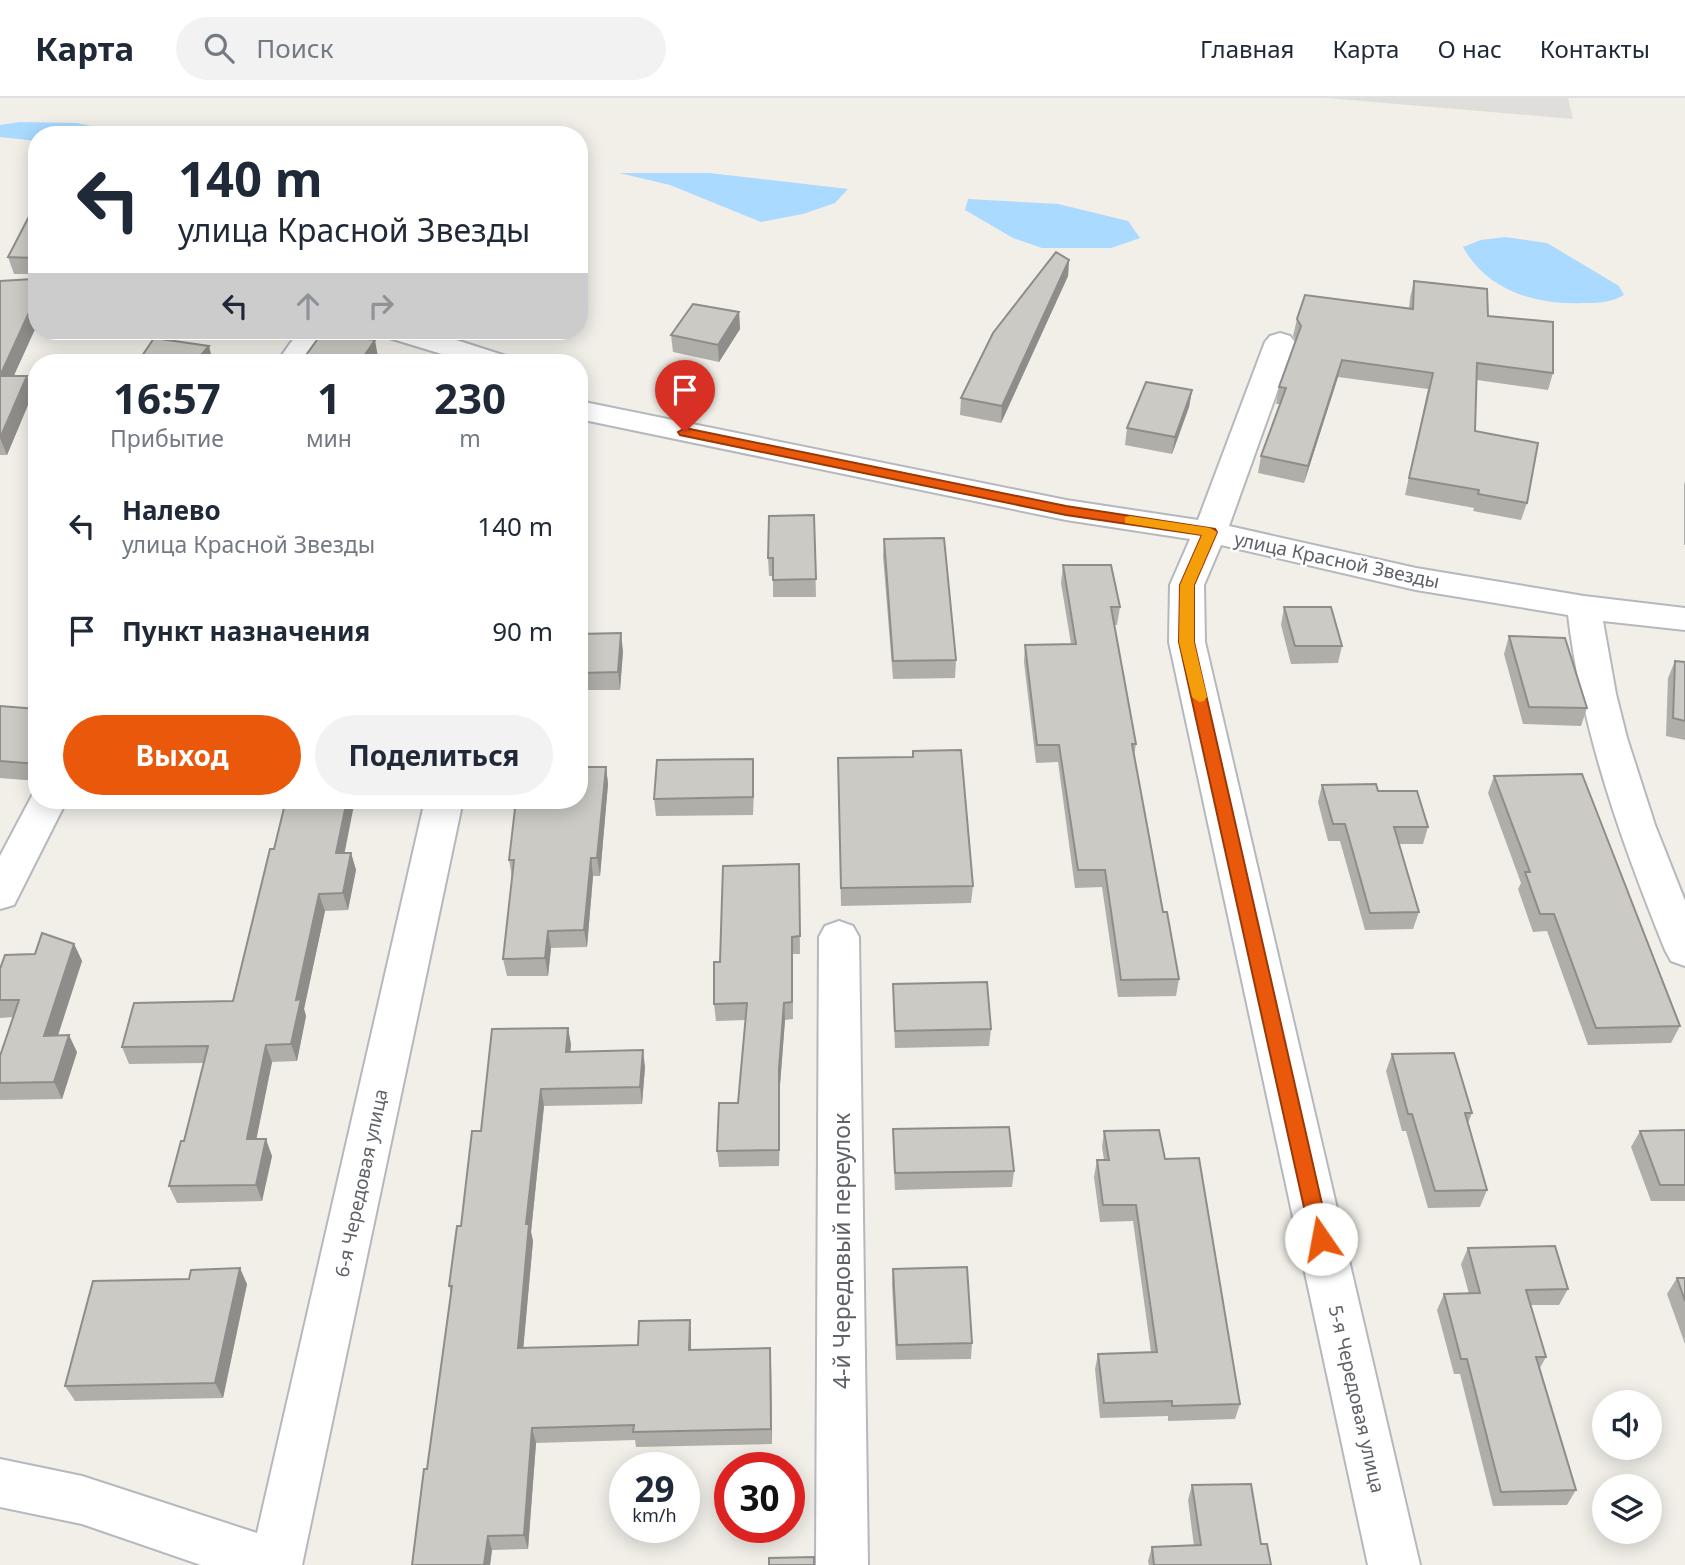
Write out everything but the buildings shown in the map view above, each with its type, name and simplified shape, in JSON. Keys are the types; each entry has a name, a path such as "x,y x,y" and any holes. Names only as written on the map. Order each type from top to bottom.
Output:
{"street":[{"path":"425,340 469,354"},
{"name":"5-я Чередовая улица","path":"1280,342 1210,532 1187,585 1187,642 1394,1565"},
{"name":"улица Красной Звезды","path":"588,412 1066,510 1210,532 1416,579 1584,607 1685,619"},
{"path":"1584,607 1588,651 1614,754 1667,907 1685,950"},
{"path":"0,894 43,809"},
{"name":"6-я Чередовая улица","path":"276,1565 442,809"},
{"name":"4-й Чередовый переулок","path":"839,937 842,1565"},
{"path":"0,1483 82,1500 276,1565"}],"shaded area":[{"path":"1327,98 1568,98 1573,119"}],"water":[{"path":"20,122 77,123 92,126 28,126 28,140 0,137 0,125"},
{"path":"619,173 709,173 848,189 835,203 803,214 761,222 670,185"},
{"path":"968,199 1058,204 1128,221 1140,238 1111,248 1042,248 1013,238 965,210"},
{"path":"1505,237 1547,243 1619,286 1624,295 1604,302 1565,303 1531,298 1499,285 1485,275 1463,247 1481,240"}],"slow traffic":[{"path":"1130,520 1210,532 1187,585 1187,642 1199,697"}],"route":[{"path":"685,432 1066,510 1210,532 1187,585 1187,642 1321,1239"}]}
